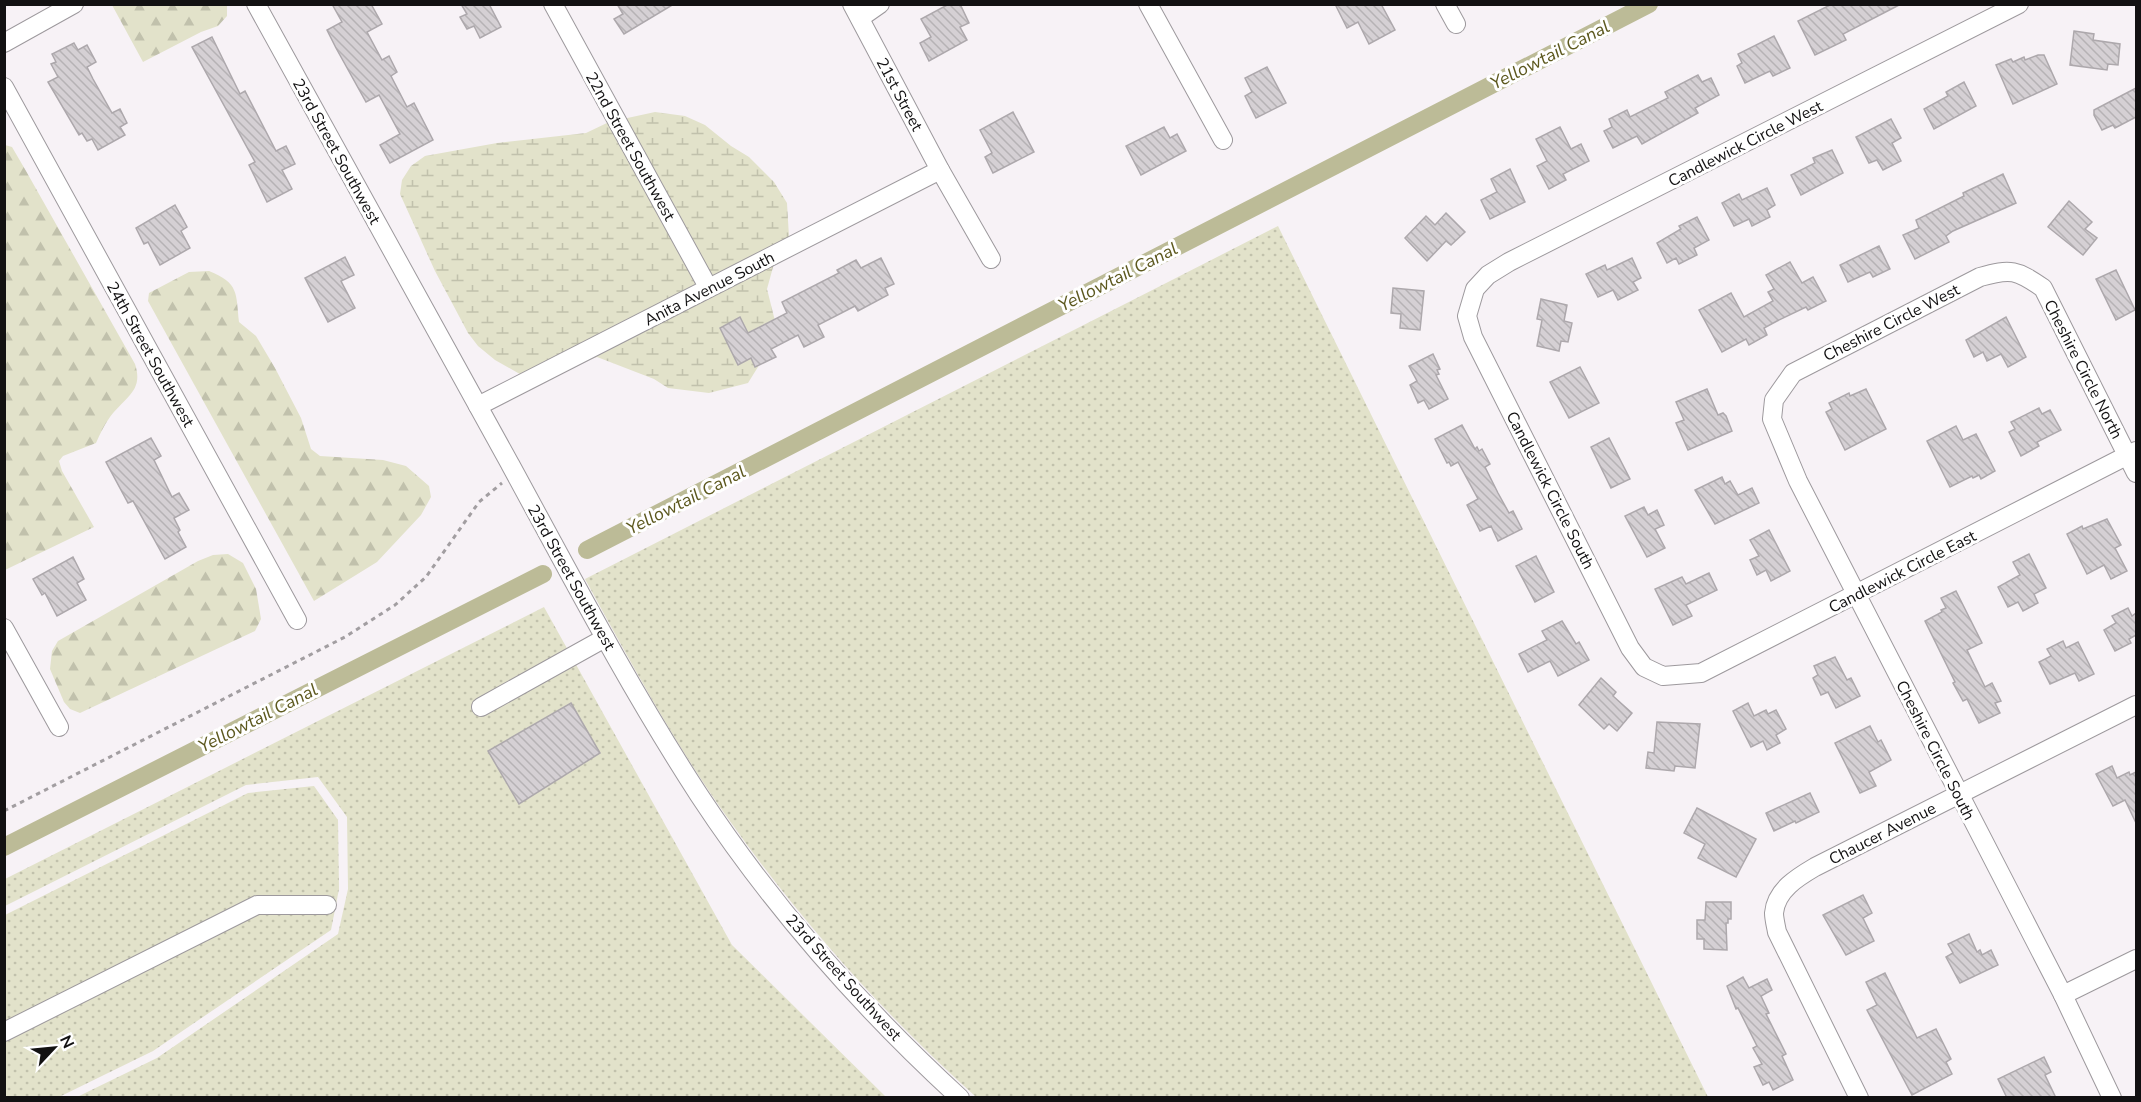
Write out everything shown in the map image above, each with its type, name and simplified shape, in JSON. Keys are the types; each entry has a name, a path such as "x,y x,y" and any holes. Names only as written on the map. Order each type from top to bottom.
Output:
{"street":[{"path":"4,43 74,4"},
{"name":"23rd Street Southwest","path":"256,4 605,638 662,737 700,795 772,895 872,1011 960,1098"},
{"name":"22nd Street Southwest","path":"553,4 708,287"},
{"path":"856,11 880,4"},
{"path":"1148,4 1223,140"},
{"path":"1445,4 1456,24"},
{"name":"Candlewick Circle West","path":"1475,289 1488,275 1509,262 2019,4"},
{"name":"21st Street","path":"856,11 940,170 991,259"},
{"name":"24th Street Southwest","path":"4,87 297,620"},
{"name":"Anita Avenue South","path":"478,406 940,170"},
{"name":"Cheshire Circle West","path":"1774,400 1793,373 1858,338 1980,277 2001,271 2022,273"},
{"name":"Cheshire Circle North","path":"2022,273 2043,288 2132,453 2136,473"},
{"name":"Candlewick Circle South","path":"1475,289 1467,316 1473,337 1630,648 1644,667 1663,676"},
{"name":"Cheshire Circle South","path":"1774,400 1772,419 1798,481 2062,995 2112,1098"},
{"name":"Candlewick Circle East","path":"1663,676 1701,673 2132,453"},
{"path":"4,628 59,727"},
{"path":"481,707 605,638"},
{"name":"Chaucer Avenue","path":"1859,1098 1777,932 1774,914 1781,893 1796,878 2136,705"},
{"path":"4,1032 257,906 327,905"},
{"path":"2062,995 2136,959"}],"path":[{"path":"4,810 345,637 395,605 426,577 479,502 514,472"}],"green space":[{"path":"112,5 227,5 227,16 218,26 201,32 143,62"},
{"path":"655,112 685,116 705,125 749,157 774,182 787,203 789,237 775,260 767,289 776,325 776,338 748,383 709,393 668,388 654,379 597,357 551,373 525,377 495,360 478,346 468,333 435,271 400,194 402,180 411,166 425,156 497,143 586,133 609,122"},
{"path":"5,145 12,147 135,364 137,381 132,393 108,420 96,443 63,456 59,461 62,471 94,527 5,570"},
{"path":"1278,226 1708,1097 976,1097 909,1034 846,967 759,861 711,795 673,735 585,579"},
{"path":"209,271 226,280 234,290 239,322 256,336 275,368 301,418 311,449 320,456 383,460 406,466 429,486 431,497 421,515 377,562 314,601 148,301 149,293 189,272"},
{"path":"228,554 243,563 256,589 261,619 255,631 80,713 70,709 64,702 50,669 52,651 58,641 198,561 213,555"},
{"path":"544,607 732,945 886,1097 77,1097 157,1058 338,934 348,889 347,817 318,777 246,785 5,906 5,879"},
{"path":"314,786 338,820 339,889 331,930 153,1051 59,1097 5,1098 5,915 248,793"}],"building":[{"path":"332,4 371,4 382,24 367,32 382,60 389,56 397,72 391,76 407,107 414,103 433,140 390,163 380,145 400,134 379,95 366,102 336,48 327,30 342,22"},
{"path":"461,4 489,4 501,27 480,38 474,26 467,29 460,17 467,14"},
{"path":"617,4 674,4 624,34 614,19 623,14"},
{"path":"949,4 960,4 969,23 960,27 967,40 929,61 920,43 931,37 921,19"},
{"path":"1335,4 1381,4 1395,30 1369,44 1358,22 1347,28"},
{"path":"1832,4 1901,4 1843,34 1846,40 1815,55 1798,21"},
{"path":"2074,31 2094,34 2093,40 2120,44 2118,65 2108,64 2107,70 2070,65"},
{"path":"1774,36 1790,68 1773,76 1770,71 1745,83 1737,66 1742,63 1738,54"},
{"path":"212,37 240,94 245,91 276,151 286,146 295,164 282,170 292,189 267,202 249,165 255,162 192,47"},
{"path":"74,43 78,50 87,45 96,62 87,67 93,79 112,113 120,109 127,123 120,127 125,135 98,150 92,139 87,141 82,133 79,135 48,82 58,77 51,64 56,62 52,54"},
{"path":"2044,55 2057,84 2013,104 1996,65 2011,59 2013,62 2024,57 2025,60"},
{"path":"1267,67 1286,103 1256,118 1245,96 1252,92 1245,78"},
{"path":"1698,75 1702,82 1711,78 1719,95 1695,108 1698,113 1642,144 1637,136 1613,148 1604,131 1612,127 1609,119 1627,110 1630,117 1668,98 1665,92"},
{"path":"1964,82 1976,106 1934,129 1924,109 1948,96 1946,92"},
{"path":"2136,88 2136,117 2115,128 2113,125 2102,130 2094,115 2094,110"},
{"path":"1013,112 1034,152 993,173 985,157 992,153 980,130"},
{"path":"1891,119 1901,138 1892,143 1901,161 1883,170 1877,160 1869,163 1856,137"},
{"path":"1164,127 1170,138 1177,134 1186,151 1141,175 1126,146"},
{"path":"1560,127 1571,149 1581,144 1589,161 1563,174 1566,180 1549,189 1537,166 1547,161 1536,139"},
{"path":"1832,150 1843,173 1801,195 1791,175 1815,163 1813,158"},
{"path":"1510,169 1525,202 1490,219 1481,200 1497,192 1491,179"},
{"path":"2003,174 2016,203 1953,231 1946,236 1949,242 1915,259 1903,235 1919,228 1916,220 1964,196 1963,193"},
{"path":"1767,188 1775,205 1767,210 1770,217 1752,226 1749,219 1734,226 1722,203 1739,194 1742,200"},
{"path":"2069,201 2092,222 2085,229 2097,238 2083,255 2048,227"},
{"path":"175,205 187,227 181,231 190,248 160,265 148,242 144,244 136,228"},
{"path":"1446,213 1465,232 1451,245 1446,241 1427,261 1405,238 1426,216 1435,225"},
{"path":"1697,217 1709,240 1694,248 1697,255 1679,264 1676,258 1667,263 1657,243 1681,229 1679,226"},
{"path":"1879,246 1890,269 1873,277 1870,272 1848,282 1840,265"},
{"path":"345,257 354,275 341,281 355,308 328,322 305,278"},
{"path":"881,258 894,284 885,288 888,295 858,311 855,306 818,325 824,337 804,347 798,335 771,349 776,357 755,367 751,358 738,365 720,328 740,317 748,333 787,313 782,302 839,273 837,270 856,260 861,268"},
{"path":"1632,258 1641,278 1633,282 1638,290 1618,300 1613,290 1598,297 1586,274 1605,265 1607,270"},
{"path":"1790,262 1802,283 1813,277 1826,301 1808,310 1806,307 1764,328 1767,335 1749,345 1746,339 1722,352 1699,310 1731,293 1744,317 1773,301 1768,292 1774,289 1766,275"},
{"path":"2116,270 2135,310 2116,320 2096,279"},
{"path":"1393,288 1424,291 1420,330 1400,328 1401,314 1391,313"},
{"path":"1541,299 1567,305 1564,321 1572,323 1568,342 1561,341 1559,351 1537,346 1542,320 1537,319"},
{"path":"2006,317 2026,357 2008,367 2001,354 1987,361 1983,352 1974,357 1966,340"},
{"path":"1433,354 1440,369 1437,370 1439,374 1436,375 1448,399 1429,409 1424,400 1418,403 1410,385 1417,381 1409,366"},
{"path":"1580,367 1599,403 1569,418 1550,382"},
{"path":"1707,389 1718,415 1723,413 1726,416 1732,431 1688,450 1676,423 1684,420 1676,402"},
{"path":"1866,389 1886,429 1845,450 1826,412 1832,409 1829,403 1849,393 1850,396"},
{"path":"2039,408 2042,414 2050,410 2061,430 2037,442 2039,446 2021,456 2009,432 2015,429 2011,422"},
{"path":"1462,425 1475,449 1477,447 1479,451 1482,449 1490,464 1485,467 1498,493 1509,513 1513,511 1522,529 1498,541 1491,526 1480,531 1467,505 1478,499 1458,462 1451,466 1449,462 1447,463 1435,439"},
{"path":"1956,426 1963,440 1976,434 1995,471 1981,479 1979,475 1973,478 1972,476 1950,487 1927,441"},
{"path":"151,438 161,456 154,460 172,497 179,493 189,510 174,518 186,547 165,559 133,501 128,503 106,462"},
{"path":"1609,438 1630,479 1611,488 1591,447"},
{"path":"1722,477 1725,484 1730,481 1738,495 1752,488 1759,503 1715,524 1695,490"},
{"path":"1644,507 1648,515 1657,510 1664,525 1655,529 1665,548 1647,557 1625,516"},
{"path":"2107,519 2121,545 2115,548 2127,571 2111,579 2104,565 2087,574 2067,534 2082,526 2083,529"},
{"path":"1769,530 1790,571 1771,581 1766,570 1757,575 1750,560 1759,556 1750,540"},
{"path":"2029,554 2046,588 2034,594 2038,603 2023,611 2018,602 2008,607 1998,587 2020,575 2013,562"},
{"path":"1536,556 1554,592 1535,602 1516,566"},
{"path":"73,557 84,579 77,583 86,600 57,616 45,593 42,595 33,579"},
{"path":"1709,573 1717,590 1686,605 1692,616 1673,625 1655,589 1682,577 1686,584"},
{"path":"1956,591 1982,643 1967,650 1985,687 1992,683 2001,701 1995,703 2000,713 1979,723 1967,699 1963,701 1953,683 1955,682 1925,621 1946,608 1941,598"},
{"path":"2128,608 2132,616 2136,613 2136,635 2129,639 2131,643 2115,651 2104,630 2116,623 2112,616"},
{"path":"1562,621 1576,644 1579,642 1589,660 1558,676 1550,661 1528,672 1519,654 1547,640 1542,631"},
{"path":"2063,641 2066,648 2078,642 2094,674 2079,681 2075,673 2050,684 2039,662 2051,656 2047,649"},
{"path":"1835,657 1847,680 1851,678 1860,696 1836,708 1828,692 1821,695 1813,678 1818,675 1814,666"},
{"path":"1601,678 1616,692 1613,696 1632,713 1617,731 1609,724 1604,729 1579,705"},
{"path":"571,703 600,753 519,804 488,751"},
{"path":"1748,703 1754,716 1766,710 1768,714 1776,710 1786,729 1776,735 1780,743 1767,750 1763,741 1751,747 1733,711"},
{"path":"1657,722 1700,724 1695,768 1675,766 1674,771 1646,768 1648,752 1654,753"},
{"path":"1870,726 1878,742 1881,740 1891,760 1869,772 1876,786 1860,793 1835,743"},
{"path":"2112,766 2117,778 2129,772 2130,775 2136,772 2136,823 2125,800 2113,806 2096,774"},
{"path":"1810,793 1819,812 1774,831 1766,813"},
{"path":"1697,808 1756,839 1736,877 1698,858 1705,844 1684,833"},
{"path":"1863,895 1872,913 1863,918 1874,941 1846,955 1823,915"},
{"path":"1706,902 1731,902 1731,919 1728,919 1726,923 1727,950 1704,949 1704,939 1697,939 1697,920 1705,920"},
{"path":"1969,934 1977,952 1980,950 1982,955 1991,950 1998,965 1960,983 1946,957 1953,953 1948,944"},
{"path":"1885,973 1917,1038 1936,1029 1951,1059 1946,1062 1952,1074 1912,1095 1867,1010 1877,1005 1866,982"},
{"path":"1743,977 1749,988 1767,979 1772,990 1761,996 1769,1013 1766,1014 1786,1054 1782,1056 1793,1080 1773,1090 1769,1082 1763,1085 1754,1067 1762,1064 1753,1048 1757,1046 1738,1008 1736,1009 1727,986"},
{"path":"2044,1057 2051,1072 2045,1075 2056,1098 2007,1098 1998,1079"}],"waterway":[{"name":"Yellowtail Canal","path":"587,550 1649,4"},
{"name":"Yellowtail Canal","path":"4,847 543,574"}]}
